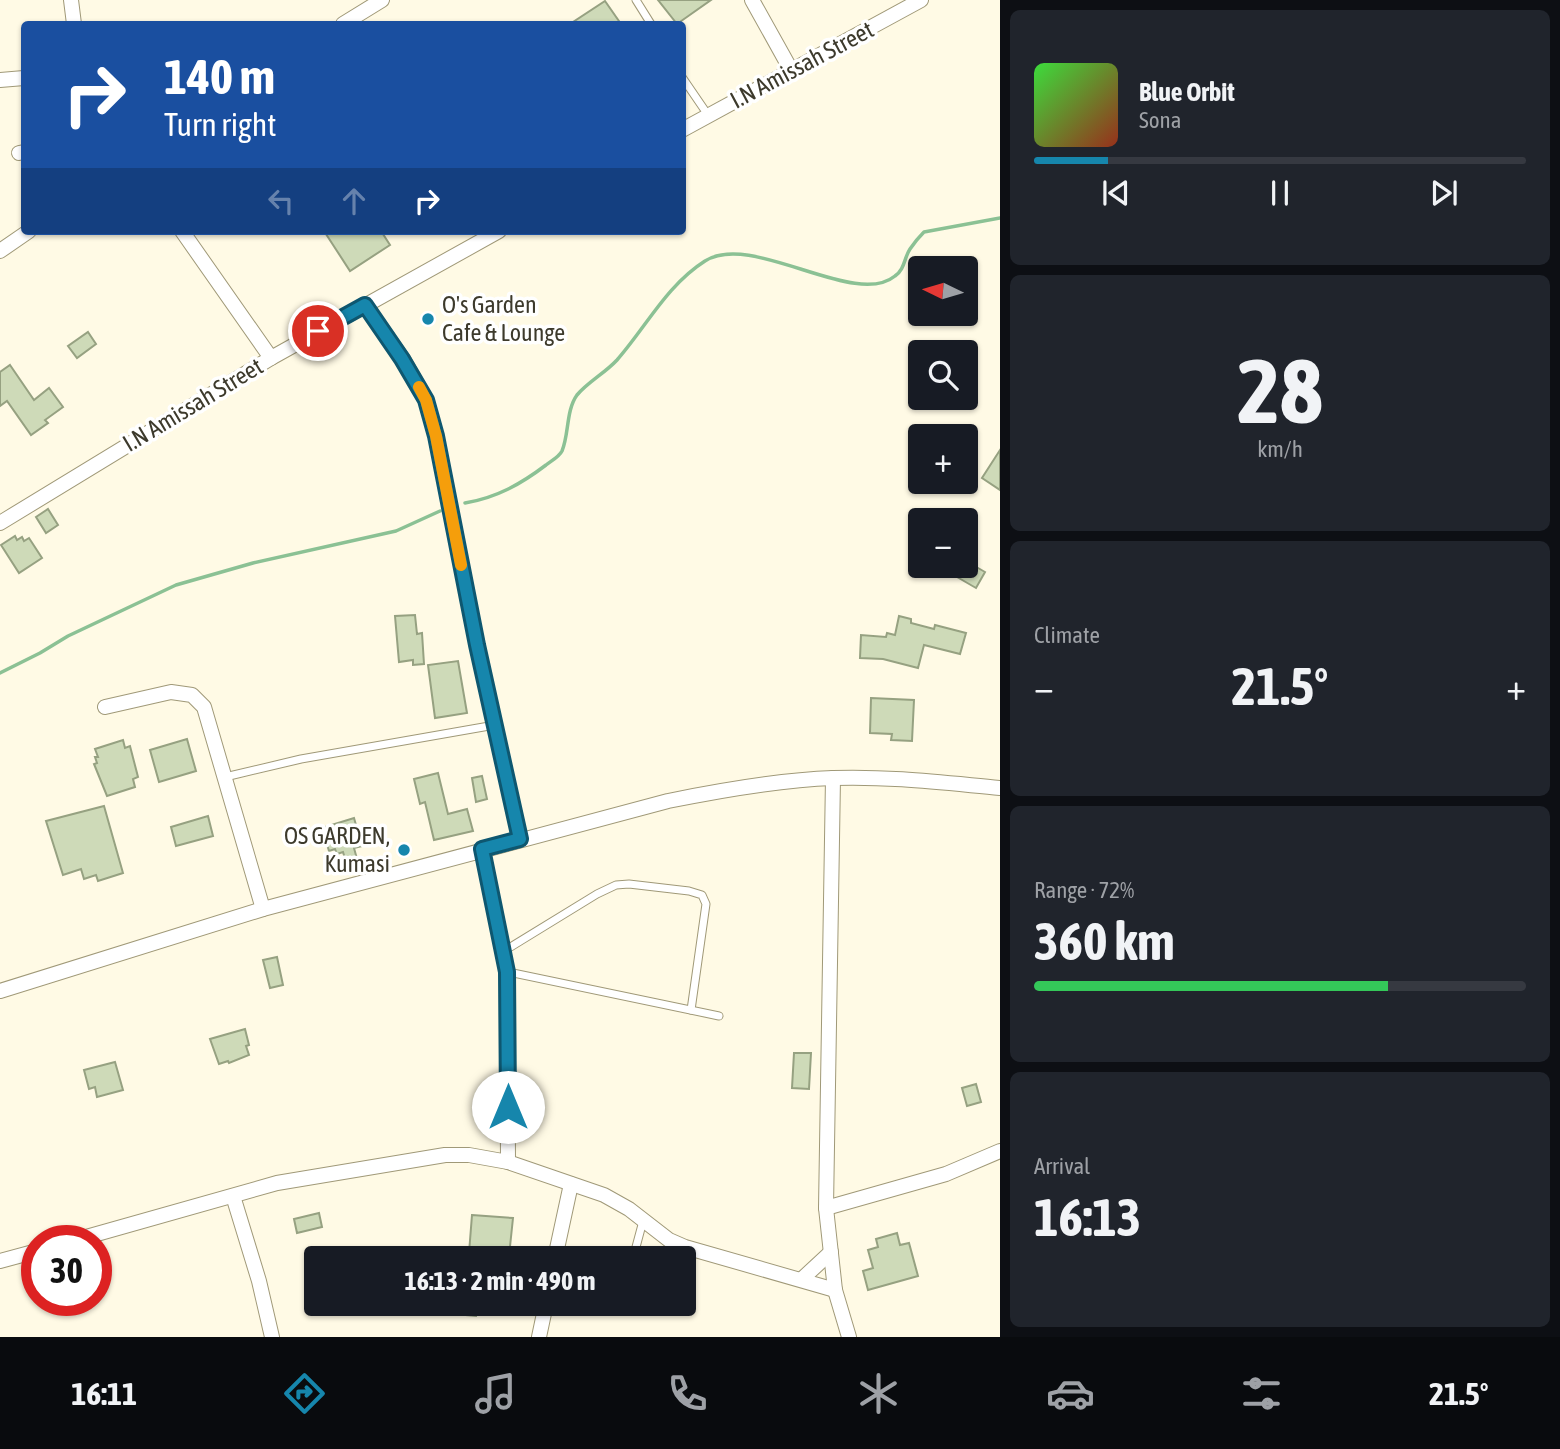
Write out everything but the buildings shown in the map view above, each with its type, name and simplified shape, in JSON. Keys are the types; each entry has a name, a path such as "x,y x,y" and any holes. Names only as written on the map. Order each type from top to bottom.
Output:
{"street":[{"path":"71,0 74,21"},
{"path":"348,21 382,0"},
{"path":"752,0 791,70"},
{"name":"I.N Amissah Street","path":"686,128 921,0"},
{"path":"0,80 21,78"},
{"path":"0,251 23,235"},
{"path":"185,235 271,358"},
{"name":"I.N Amissah Street","path":"0,523 271,358 492,235"},
{"path":"365,305 426,400 436,436 520,839"},
{"path":"105,707 172,692 192,695 204,708 263,909"},
{"path":"833,778 826,1208 835,1290 849,1337"},
{"path":"0,991 263,909 668,800 733,788 833,778 903,780 1000,788"},
{"path":"482,849 507,972 508,1161"},
{"path":"826,1208 946,1174 1000,1151"},
{"path":"112,1230 277,1183 444,1155 469,1155 508,1161 604,1195 629,1209 669,1240 685,1247 835,1290"},
{"path":"558,1246 571,1184"},
{"path":"233,1196 259,1281 272,1337"},
{"path":"802,1279 831,1252"},
{"path":"0,1261 21,1255"},
{"path":"539,1337 543,1316"}],"lane":[{"path":"636,0 649,21"},
{"path":"686,87 708,116"},
{"path":"224,777 300,759 495,725"},
{"path":"504,951 616,885 677,889 702,894 706,904 691,1010"},
{"path":"507,972 719,1016"},
{"path":"636,1246 644,1220"}],"waterway":[{"path":"465,503 508,489 559,455 564,445 573,401 577,395 617,360 668,294 705,261 725,254 749,255 830,278 877,284 898,273 910,249 924,232 1000,218"},
{"path":"0,673 68,636 176,585 253,563 396,531 440,511"}],"slow traffic":[{"path":"419,387 426,400 436,436 461,565"}],"place":[{"name":"O's Garden Cafe & Lounge","path":"428,319"},
{"name":"OS GARDEN, Kumasi","path":"404,850"}],"route":[{"path":"318,331 365,305 426,400 436,436 477,645 520,839 482,849 507,972 508,1107"}]}
